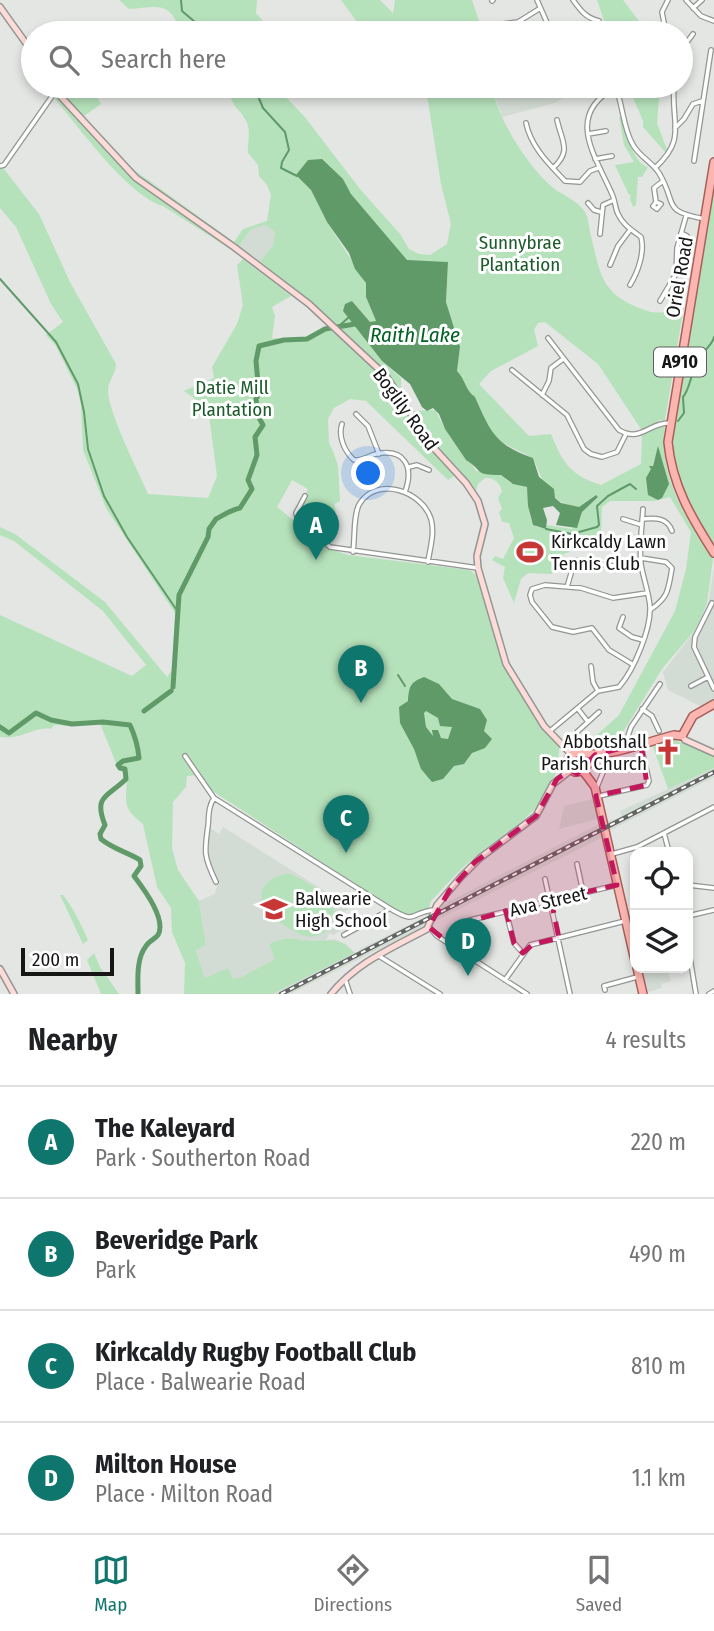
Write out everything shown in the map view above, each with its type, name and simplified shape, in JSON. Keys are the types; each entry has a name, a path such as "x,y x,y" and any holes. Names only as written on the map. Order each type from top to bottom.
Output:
{"main road":[{"path":"0,7 21,36"},
{"name":"Boglily Road","path":"61,98 136,178 309,304 386,376 433,447 474,494 485,524 477,556 478,568 505,661 549,732 571,754"},
{"name":"Oriel Road","path":"714,162 670,423 670,462 677,488 690,516 714,553"},
{"path":"682,736 696,713 714,705"},
{"path":"571,770 567,761 571,754 595,754 674,735 682,736 685,740 714,753"},
{"path":"581,753 586,757 585,767 595,787 630,939"},
{"path":"571,770 578,772 595,754"},
{"path":"331,994 345,978 377,955 429,927 435,910 475,862 536,816 553,784 571,770"},
{"path":"0,969 14,994"},
{"path":"638,973 643,994"}],"street":[{"path":"537,0 546,21"},
{"path":"573,0 590,19 599,21"},
{"path":"664,21 662,12 668,0"},
{"path":"686,0 701,16 714,21"},
{"path":"693,8 702,0"},
{"path":"520,21 539,9"},
{"path":"694,161 711,50"},
{"path":"0,166 4,165 51,98"},
{"path":"599,98 591,108 587,121 595,159 618,214 630,230 641,237 643,246 630,285"},
{"path":"620,98 630,139 639,154 655,168 672,205 678,213 705,219"},
{"path":"655,168 673,148 673,98"},
{"path":"675,128 693,104 703,101"},
{"path":"553,168 563,159 565,153 556,120"},
{"path":"526,123 529,138 565,181 580,182 590,171 598,168"},
{"path":"588,134 606,131"},
{"path":"595,159 612,156"},
{"path":"656,202 654,188 663,181"},
{"path":"600,234 603,205 614,200"},
{"path":"588,203 594,210 601,212"},
{"path":"660,301 676,274 677,248 686,216"},
{"path":"610,265 618,246 630,230"},
{"path":"681,233 687,236 687,257"},
{"path":"548,338 613,424 626,434 642,432 661,423 670,423"},
{"path":"542,395 549,381 551,368 563,359"},
{"path":"512,370 567,415 584,449 591,454 602,457 617,452 626,434"},
{"path":"356,414 362,418 373,435 379,454"},
{"path":"342,424 341,437 348,455 354,460 360,461 379,454 395,454 409,467 410,480 405,492"},
{"path":"409,467 417,465 429,470"},
{"path":"353,552 356,512 363,499 382,491 405,492 422,504 431,519 428,562"},
{"path":"305,496 296,513 298,519 330,547 478,568"},
{"path":"549,732 598,691 619,687 643,640 650,610 641,564 643,509"},
{"path":"623,519 642,525"},
{"path":"642,519 665,521 673,531"},
{"path":"641,558 666,562 671,568 668,593 650,610"},
{"path":"567,587 575,561 620,567 641,564"},
{"path":"632,664 609,650 592,628 573,632 549,625 530,595 539,585 581,588 613,598 648,593"},
{"path":"712,603 694,641 694,647 714,689"},
{"path":"622,617 619,628 632,637 643,640"},
{"path":"591,666 593,682 598,691"},
{"path":"691,686 709,677"},
{"path":"630,746 629,733 660,684"},
{"path":"578,709 589,722"},
{"path":"642,709 652,716 659,731"},
{"path":"577,732 599,712"},
{"path":"597,796 647,785 649,781 640,743"},
{"path":"185,756 214,798 389,908 411,918 435,910"},
{"path":"595,787 599,786 608,761"},
{"path":"214,798 209,809 204,844 216,881"},
{"path":"610,854 637,847 714,807"},
{"path":"664,833 668,847"},
{"path":"577,864 583,892"},
{"path":"545,879 570,994"},
{"name":"Ava Street","path":"451,945 470,920 617,885"},
{"path":"693,886 714,888"},
{"path":"344,935 389,908"},
{"path":"693,915 714,910"},
{"path":"506,911 514,943 523,953"},
{"path":"506,980 530,945 626,921"},
{"path":"429,927 437,936 527,994"},
{"path":"377,955 440,994"},
{"path":"604,986 636,973"},
{"path":"692,973 696,994"},
{"path":"345,978 350,994"},
{"path":"709,994 714,991"}],"highlighted area":[{"path":"641,743 647,785 596,796 617,885 551,900 559,938 533,944 523,953 514,943 506,911 468,922 451,945 429,927 449,891 475,862 536,816 557,779 571,770 577,774 595,755"}],"shaded area":[{"path":"496,98 564,98 555,103 502,117"},
{"path":"265,225 275,232 273,245 260,262 239,246 251,229"},
{"path":"714,567 714,700 702,707 668,690 663,672 704,619"},
{"path":"714,768 714,777 607,832 605,822 622,817 620,811"},
{"path":"593,799 598,819 559,829 564,806"},
{"path":"599,824 601,838 437,920 442,905"},
{"name":"Balwearie High School","path":"223,827 350,907 343,914 338,912 335,923 342,930 333,935 330,933 326,940 335,939 358,952 427,916 428,924 290,994 203,994 205,978 196,949 206,944 199,901 215,894 218,882 208,857 207,838 210,828 219,834"},
{"path":"640,973 668,973 671,981 661,984 662,988 645,993"}],"green space":[{"path":"119,0 257,0 256,13 262,21 176,21 162,8 129,9"},
{"path":"341,0 380,0 393,13 395,0 472,0 479,21 356,21"},
{"path":"597,0 623,0 639,21 604,21"},
{"path":"54,98 58,98 125,171 130,167 234,242 230,249 135,189 119,175"},
{"path":"63,98 97,98 101,104 81,118"},
{"name":"Sunnybrae Plantation","path":"231,98 287,98 400,234 409,249 430,255 447,244 451,224 441,184 427,98 495,98 523,154 551,186 578,204 585,212 599,269 603,279 616,295 650,312 684,306 665,420 660,420 644,430 598,364 545,322 538,323 534,330 538,346 491,371 479,384 529,436 551,434 569,467 582,477 601,485 641,464 642,436 662,424 665,425 666,462 676,496 713,559 707,603 694,631 662,669 611,747 587,749 588,744 578,741 589,742 619,715 675,611 686,569 691,532 670,497 654,501 610,501 602,507 601,539 563,535 562,539 570,552 563,554 565,558 559,562 556,559 552,574 528,573 521,579 514,603 503,578 505,567 492,560 495,556 503,559 514,538 509,523 502,522 499,512 502,509 498,498 502,491 500,485 485,478 478,484 476,491 432,442 411,411 435,410 445,429 476,471 501,475 509,482 527,487 531,519 536,527 546,529 547,525 572,529 580,520 582,512 598,497 595,495 579,507 560,501 548,491 533,458 499,441 492,433 457,371 460,347 446,302 448,262 407,261 351,194 343,179 297,176 311,190 327,222 366,283 366,297 376,322 370,322 352,301 343,311 382,361 401,378 401,389 410,403 407,405 384,370 321,310 260,262 273,245 275,232 265,225 251,229 239,246 234,242 243,229 267,221 271,195 259,176 258,165 248,153 247,123","holes":["658,449 666,489 664,494 654,498 648,495 651,469"]},
{"path":"633,98 659,98 657,123 666,153 643,127"},
{"path":"619,117 622,117 638,160 648,167 642,177 638,177 636,205 633,207 631,194 629,195 615,165 634,162 624,145"},
{"name":"Datie Mill Plantation","path":"0,164 39,214 70,282 116,364 108,387 109,400 148,494 208,498 217,476 208,408 184,391 214,378 212,367 237,324 243,305 237,265 243,259 291,296 272,307 275,316 272,338 311,339 334,329 369,362 388,383 427,442 455,475 448,480 366,401 350,399 334,408 328,419 329,443 338,466 340,501 334,504 336,512 320,503 318,507 321,512 308,519 311,530 298,513 308,495 308,489 292,480 277,507 317,540 336,551 348,555 470,570 476,575 504,664 546,732 559,747 557,768 551,786 529,815 464,866 431,901 429,908 412,916 400,913 211,790 199,775 187,776 186,787 173,802 172,848 178,870 199,901 206,945 196,950 205,978 228,968 233,979 242,977 275,959 269,944 283,939 335,941 345,944 354,953 272,994 184,994 185,963 172,932 171,908 157,887 143,824 128,809 127,778 117,766 100,723 54,725 51,729 39,729 16,737 0,737 0,615 132,676 146,665 103,611 14,541 0,535 0,527 15,534 105,602 167,677 172,670 175,613 106,508 83,450 78,391 56,346 46,335 63,322 51,304 16,227 0,208"},
{"path":"714,185 714,547 683,489 675,460 673,425"},
{"path":"673,739 714,757 714,768 668,789 652,744"},
{"path":"290,874 318,890 331,902 334,909 333,922 319,935 301,935 265,909 261,895 266,884 277,876"},
{"path":"60,895 67,900 83,928 88,940 83,944"},
{"path":"94,953 100,967 119,994 101,994 87,960"}],"water":[{"name":"Raith Lake","path":"322,159 343,179 351,194 407,260 448,262 446,302 460,347 457,371 475,397 495,435 510,448 533,458 539,477 554,489 555,498 561,503 579,507 596,495 598,497 582,512 577,528 556,525 560,513 553,506 543,508 547,520 546,529 533,525 527,487 513,484 501,475 482,473 466,460 445,429 439,414 433,408 427,411 422,407 410,384 382,361 343,311 345,304 352,301 370,322 376,321 366,297 366,283 327,222 311,190 296,175 308,160"},
{"path":"658,446 669,484 662,498 658,500 648,495 646,478 651,469 649,466 653,466"},
{"path":"424,677 439,684 452,699 480,709 487,720 484,731 492,739 485,748 472,753 464,764 454,766 443,779 432,782 421,769 400,723 399,707 408,701 411,686","holes":["426,711 438,718 440,726 452,727 448,739 441,738 438,730 432,730 433,736 426,727 424,713"]}],"waterway":[{"path":"181,0 182,11 194,21"},
{"path":"259,98 263,108 285,132 289,150 281,168 297,176"},
{"path":"0,279 56,342 78,384 88,449 104,496 127,537 178,612"},
{"path":"338,327 349,317"},
{"path":"173,687 179,595 208,537 209,529 216,519 240,508 252,489 248,480 257,455 255,437 263,425 258,416 256,399 259,394 256,361 259,346 284,340 307,339 325,329 355,324"},
{"path":"678,421 684,413 683,397 697,363 714,337"},
{"path":"546,529 572,534 597,527 597,506 608,496 630,484 636,489"},
{"path":"398,675 405,686"},
{"path":"144,711 171,691"},
{"path":"0,727 9,733 36,713 51,720 72,724 103,722 130,725 139,758 123,761 118,765 125,769 126,779 102,802 105,825 100,834 101,839 140,860 141,866 134,876 157,912 160,928 158,935 143,951 138,969 138,994"}],"railway":[{"path":"281,994 714,772"}],"place":[{"name":"Kirkcaldy Lawn Tennis Club","path":"530,552"},
{"name":"The Kaleyard","path":"316,560"},
{"name":"Beveridge Park","path":"361,703"},
{"name":"Abbotshall Parish Church","path":"668,752"},
{"name":"Kirkcaldy Rugby Football Club","path":"346,853"},
{"name":"Balwearie High School","path":"274,909"},
{"name":"Milton House","path":"468,976"}]}
